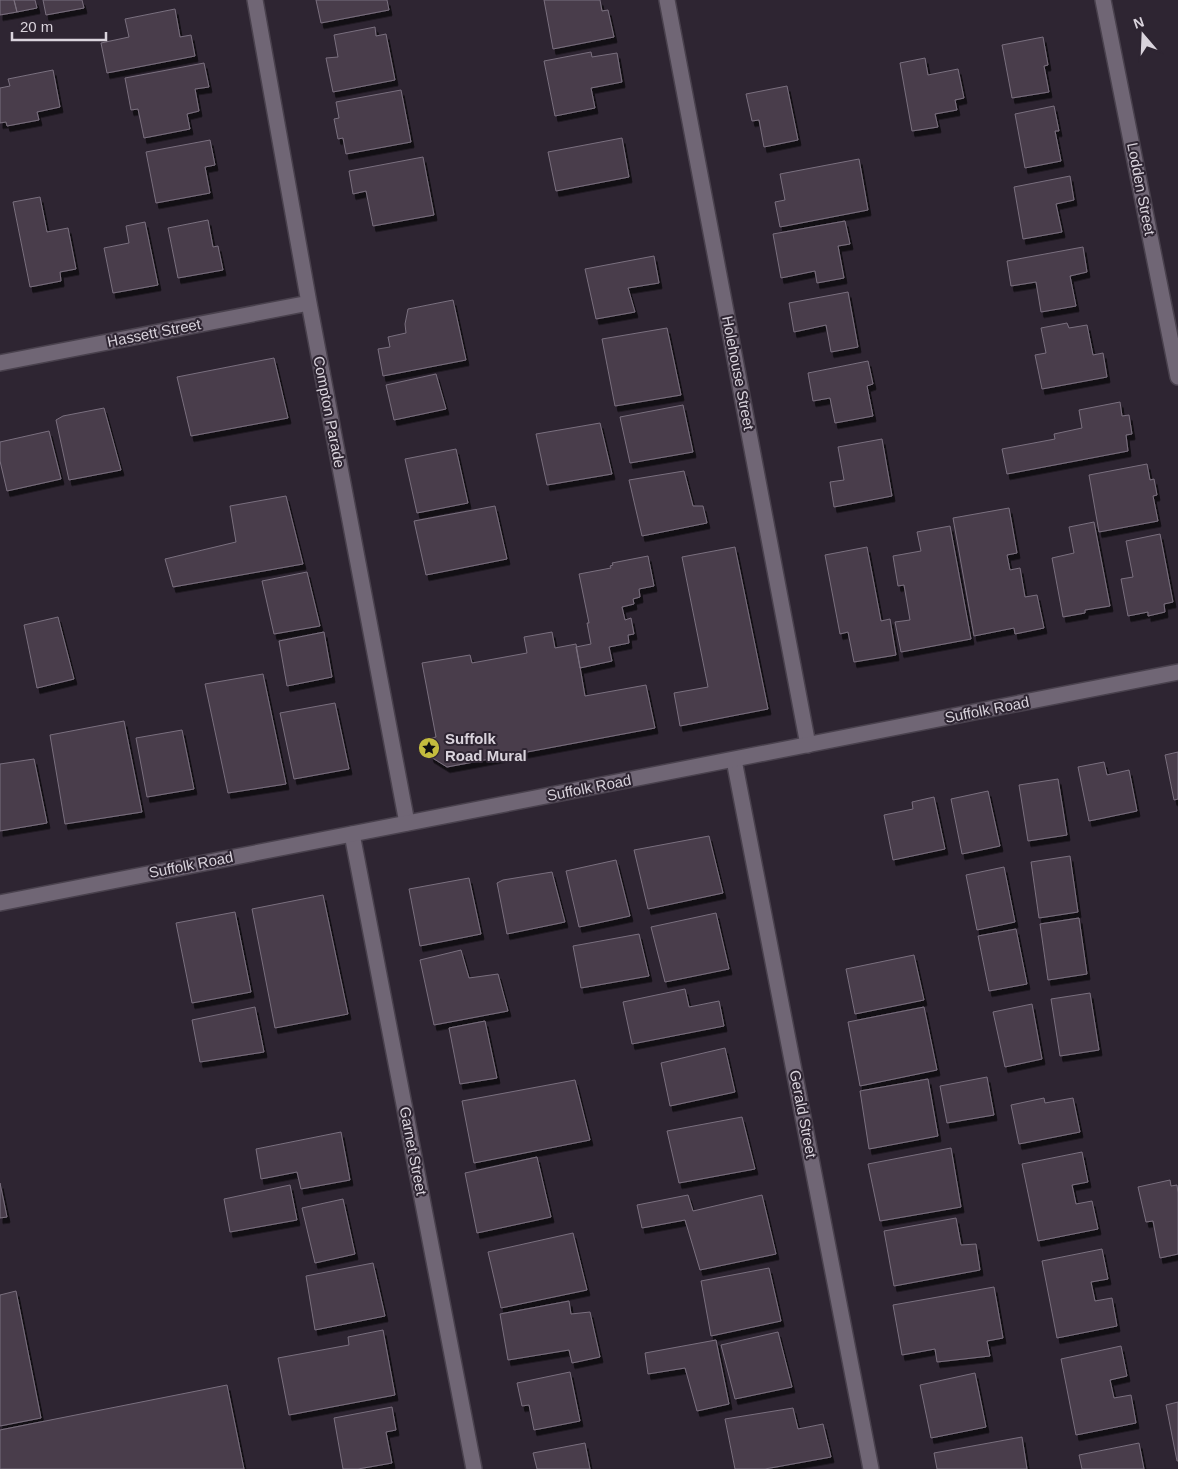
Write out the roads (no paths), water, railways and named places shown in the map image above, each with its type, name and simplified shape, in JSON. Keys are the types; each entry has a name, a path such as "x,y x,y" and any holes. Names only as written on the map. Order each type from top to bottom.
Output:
{"street":[{"name":"Compton Parade","path":"255,0 309,303 407,823"},
{"name":"Holehouse Street","path":"667,0 808,745"},
{"name":"Lodden Street","path":"1103,0 1178,377"},
{"name":"Hassett Street","path":"0,363 309,303"},
{"name":"Suffolk Road","path":"0,903 1178,672"},
{"name":"Gerald Street","path":"734,760 871,1469"},
{"name":"Garnet Street","path":"352,834 474,1469"}],"place":[{"name":"Suffolk Road Mural","path":"429,748"}]}
